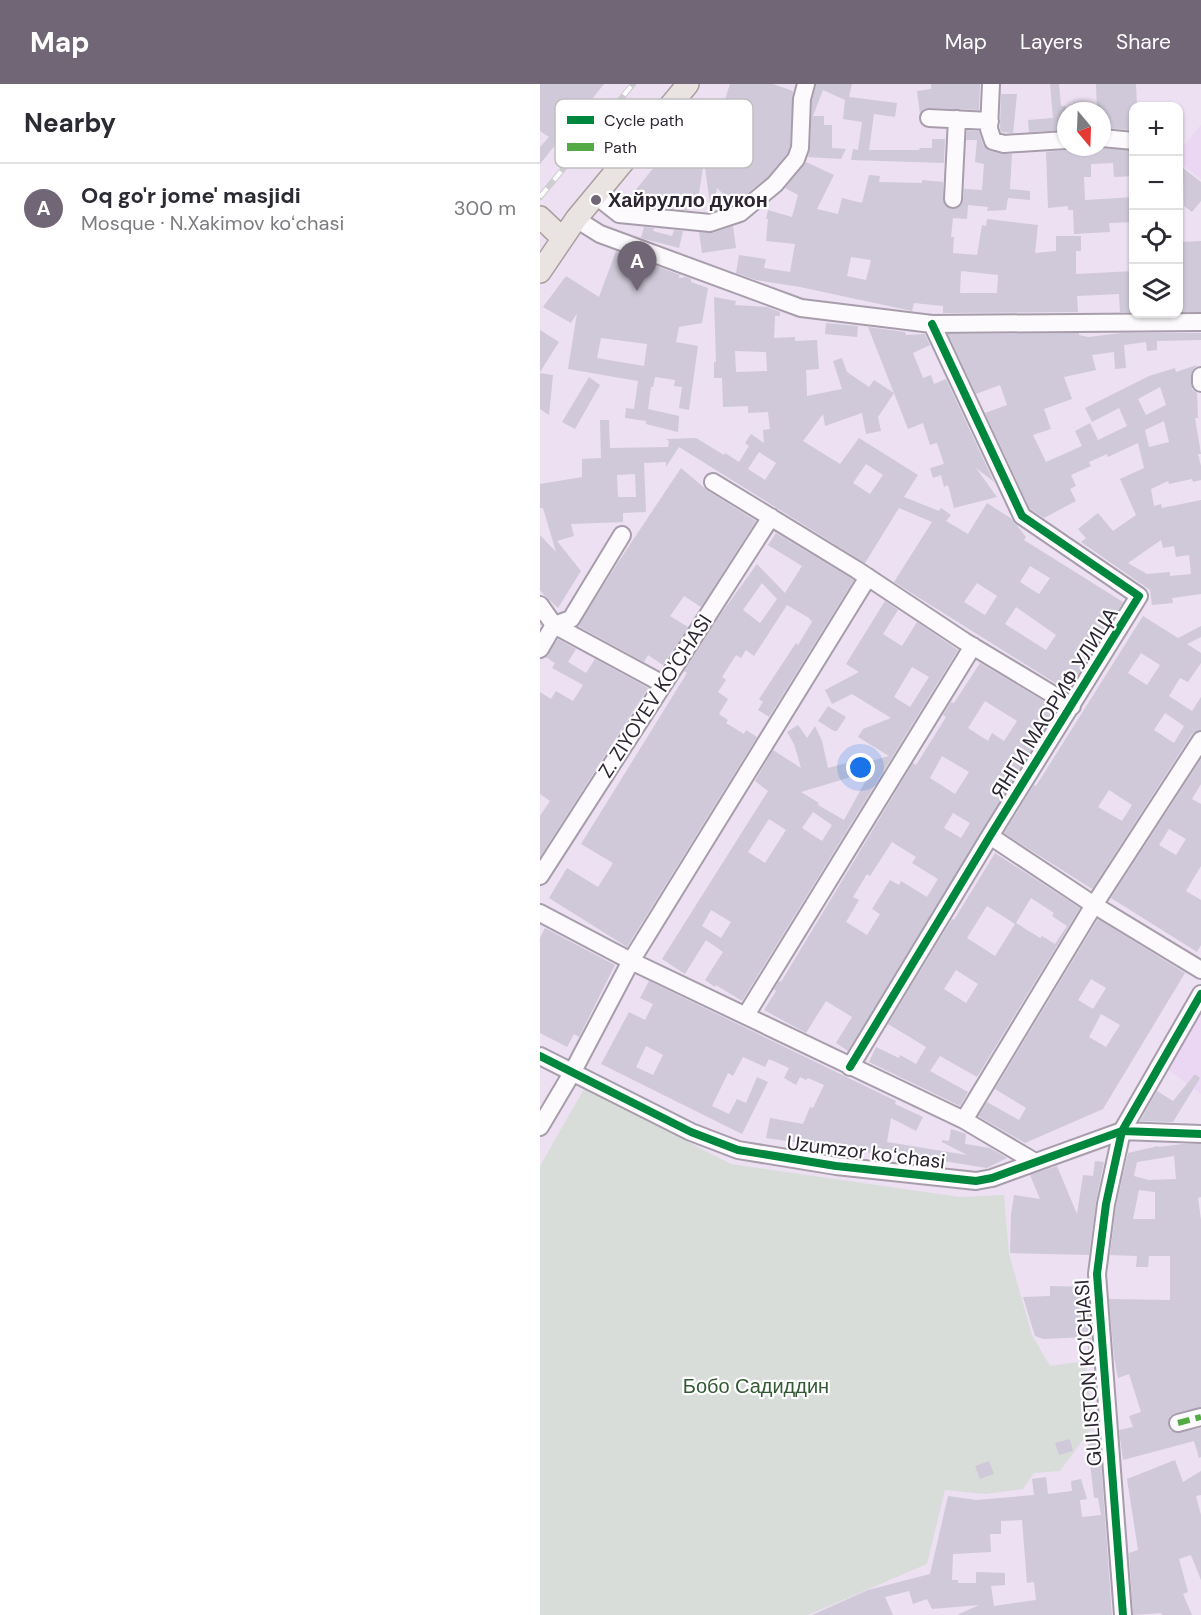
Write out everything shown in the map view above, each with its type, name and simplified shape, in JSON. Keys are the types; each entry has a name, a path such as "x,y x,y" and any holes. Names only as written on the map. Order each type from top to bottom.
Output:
{"main road":[{"path":"675,99 688,84"},
{"path":"540,272 576,219 618,168"},
{"path":"540,217 562,238"}],"street":[{"path":"595,195 620,214 710,223 740,213 775,184 796,159 800,148 802,99 806,84"},
{"path":"991,84 990,129 993,141 1004,144 1057,141"},
{"path":"928,118 990,121"},
{"path":"953,199 957,118"},
{"path":"1111,139 1129,141"},
{"path":"576,219 600,234 801,308 932,324 1201,322"},
{"name":"ЯНГИ МАОРИФ УЛИЦА","path":"850,1067 1139,596 1022,516 932,324"},
{"path":"1201,376 1201,383"},
{"path":"713,482 1072,706"},
{"name":"Z. ZIYOYEV KO'CHASI","path":"540,876 771,517"},
{"path":"540,649 554,625 571,619 622,535"},
{"path":"540,1127 631,961 868,577"},
{"path":"540,605 554,625 663,684"},
{"path":"746,1015 973,646"},
{"path":"964,1120 1094,905 1201,740"},
{"path":"990,836 1094,905 1201,970"},
{"path":"540,914 631,961 964,1120 1035,1162"},
{"name":"GULISTON KO'CHASI","path":"1123,1615 1097,1274 1106,1204 1122,1131 1201,994"},
{"name":"Uzumzor koʻchasi","path":"540,1056 691,1132 738,1150 836,1167 967,1182 992,1178 1122,1131 1201,1134"},
{"path":"1178,1423 1201,1417"}],"shaded area":[{"path":"1201,125 1201,179 1183,165 1183,147"},
{"path":"1201,1007 1201,1094 1166,1068"}],"green space":[{"name":"Бобо Садиддин","path":"584,1089 731,1164 960,1197 1004,1195 1009,1254 1032,1335 1050,1366 1085,1361 1094,1425 1060,1471 1034,1473 1023,1489 985,1494 945,1490 927,1564 808,1615 540,1615 540,1166"}],"building":[{"path":"540,84 604,84 592,99 555,99 555,145 540,164 540,147 549,137 540,131"},
{"path":"730,84 773,84 793,91 790,146 787,154 768,177 734,204 717,188 713,211 711,211 705,168 753,168 753,99 725,99"},
{"path":"816,84 852,84 849,97 897,103 895,117 874,114 869,150 919,150 920,148 932,148 932,139 945,139 944,163 851,160 853,149 858,150 862,122 843,119 845,100 823,90 813,116 824,116 824,125 832,125 832,148 846,149 841,159 808,157 812,101"},
{"path":"931,84 980,84 979,110 930,108 924,109 920,114 917,91 931,89"},
{"path":"1050,84 1059,84 1061,102 1057,102 1057,130 1029,132 1028,120 1053,118"},
{"path":"1096,84 1136,84 1137,102 1129,102 1129,130 1111,129 1111,102 1097,102"},
{"path":"1001,94 1017,94 1013,133 1001,132"},
{"path":"967,130 979,131 983,145 990,151 1012,154 1010,189 1030,191 1030,200 1008,198 1006,210 987,211 988,207 968,205 967,219 953,218 951,237 954,237 953,253 977,255 982,225 986,226 987,219 1038,225 1035,253 1056,251 1056,236 1081,236 1081,251 1076,251 1076,274 1129,271 1129,312 1120,312 1119,294 1077,296 1078,312 943,313 943,306 914,303 912,311 756,280 736,273 739,255 766,259 764,268 790,272 795,244 766,241 768,219 766,219 768,210 792,217 798,195 785,188 806,162 834,175 817,209 838,214 842,198 862,203 869,175 880,176 879,182 922,183 922,180 943,182 944,204 952,209 958,208 963,200 964,189 982,190 984,164 975,162 977,140 966,140","holes":["851,257 871,260 866,280 847,276","961,271 998,275 997,293 960,293"]},
{"path":"1111,149 1129,150 1129,176 1114,177 1113,163 1091,164 1091,177 1084,177 1085,200 1129,197 1129,222 1109,223 1110,232 1074,234 1073,210 1068,210 1068,206 1048,208 1046,152 1057,151 1057,156 1111,156"},
{"path":"654,168 703,168 697,206 695,207 693,193 689,210 624,204"},
{"path":"1183,168 1201,182 1201,201 1192,212 1184,206"},
{"path":"733,226 736,248 702,253 699,232 713,233"},
{"path":"644,227 654,228 653,231 672,236 674,230 683,231 679,248 641,238"},
{"path":"1201,241 1201,312 1183,312 1183,242"},
{"path":"616,251 680,275 678,278 691,279 691,282 708,288 702,323 679,327 676,342 698,346 689,410 679,408 682,387 674,386 675,380 655,377 653,387 651,387 648,409 679,416 678,432 646,424 646,421 625,418 626,408 634,409 638,381 568,369 577,313 571,323 543,307 566,276 599,297","holes":["601,338 647,344 644,366 597,358"]},
{"path":"714,297 736,301 735,305 767,307 780,312 780,316 775,316 774,338 795,337 795,341 817,340 819,369 806,370 807,396 842,389 833,361 842,358 847,372 869,387 874,380 894,393 878,417 881,431 866,434 862,413 825,426 823,414 803,441 840,464 859,438 918,475 904,497 939,511 941,508 951,515 946,521 968,534 987,503 1012,519 1026,537 1024,540 1123,602 1068,691 894,582 932,522 899,508 865,563 679,447 666,467 666,462 644,463 646,512 623,513 623,522 571,524 574,536 557,541 581,571 558,608 544,595 540,590 540,535 556,552 543,508 540,508 540,484 582,477 582,459 601,458 600,420 609,420 610,448 668,447 669,441 666,439 696,438 739,462 749,446 745,443 751,434 764,443 763,430 770,429 768,412 748,413 748,406 723,407 722,378 714,378 714,362 716,362","holes":["735,351 766,352 767,371 736,372","759,452 776,463 765,480 748,469","866,464 883,475 870,494 853,483","635,474 636,497 618,497 617,475","1030,566 1050,578 1039,594 1020,582","977,583 997,596 985,615 964,602","1016,607 1056,635 1046,650 1005,624"]},
{"path":"826,323 858,326 857,337 825,334"},
{"path":"868,327 905,332 906,335 925,334 930,345 913,353 923,378 931,375 934,384 946,379 994,482 976,468 997,497 954,508 948,485 944,487 941,475 933,478 930,468 944,464 937,443 930,445 923,423 908,429"},
{"path":"540,330 559,342 540,372"},
{"path":"1079,333 1079,335 1088,337 1122,333 1201,333 1201,340 1157,341 1157,350 1147,351 1146,342 1124,345 1126,368 1115,369 1114,352 1092,355 1096,370 1064,377 1072,399 1044,409 1051,429 1033,435 1046,462 1082,446 1075,431 1090,423 1098,440 1127,426 1119,408 1092,422 1085,408 1149,376 1175,368 1176,372 1197,365 1192,371 1191,383 1192,389 1197,393 1198,418 1195,418 1201,454 1198,454 1201,480 1193,482 1192,479 1169,484 1168,481 1151,489 1154,506 1161,504 1162,508 1201,500 1201,594 1172,598 1173,603 1152,605 1150,590 1081,542 1086,538 1078,529 1098,513 1113,531 1136,515 1120,479 1144,468 1138,443 1108,457 1107,454 1089,462 1091,466 1071,475 1076,486 1070,489 1076,501 1044,518 1030,509 985,413 1007,405 1000,385 976,394 948,334","holes":["1160,387 1166,405 1146,415 1138,399","1164,421 1169,442 1149,447 1145,430","1161,540 1163,548 1174,546 1176,557 1189,555 1191,574 1170,576 1170,572 1147,574 1128,563"]},
{"path":"540,373 553,375 549,415 540,409"},
{"path":"589,377 600,385 575,429 562,422"},
{"path":"681,468 708,491 756,521 701,607 684,596 670,616 688,627 663,665 648,655 644,662 578,626"},
{"path":"776,533 854,580 769,717 758,710 763,702 759,699 796,643 798,645 812,622 809,618 787,605 754,656 746,650 741,658 736,655 722,677 726,680 718,692 728,699 719,714 728,720 726,723 744,734 746,730 757,737 627,947 549,898 567,868 598,887 613,863 581,844 687,673 684,671 720,615 757,564 785,593 802,566 768,545","holes":["762,583 777,599 760,623 743,610"]},
{"path":"885,601 898,610 883,634 902,646 917,622 958,650 742,1001 705,980 723,952 706,940 685,974 662,959 768,791 755,781 773,750 801,768 794,744 787,732 798,725 807,738 815,726 822,741 828,768 847,763 848,767 889,756 858,737 863,729 891,718 852,694 832,704 825,690 859,672 846,664","holes":["912,667 929,677 910,707 894,697","871,771 844,820 801,792","813,812 832,825 822,841 802,828","769,819 786,830 765,863 748,852","711,910 731,922 721,938 702,926"]},
{"path":"1143,616 1178,638 1201,626 1201,637 1187,644 1201,653 1201,663 1188,682 1180,678 1169,696 1192,711 1201,697 1201,730 1192,734 1092,889 1004,833 1034,785 1036,786","holes":["1141,653 1160,665 1147,685 1128,673","1165,713 1184,726 1174,743 1154,730","1109,790 1132,805 1122,821 1098,807"]},
{"path":"558,639 576,649 568,662 586,673 595,659 648,688 540,857 540,816 550,801 540,794 540,692 551,699 556,691 573,701 583,685 552,668 555,663 546,657"},
{"path":"980,663 1057,709 848,1051 836,1043 852,1017 826,1001 806,1033 764,1010 776,991 774,989 779,981 781,982 913,763 916,765 946,717 943,715 951,702 954,703","holes":["985,701 1017,721 1004,741 992,733 988,741 968,728","942,756 969,772 955,794 930,778","953,813 970,823 961,838 944,828","892,842 916,857 912,863 938,879 927,897 901,881 899,885 890,880 872,909 880,914 867,935 846,922 859,900 853,897 867,874 870,876"]},
{"path":"828,706 846,717 837,731 818,721"},
{"path":"1201,759 1201,784 1192,799 1201,804 1201,866 1186,891 1201,900 1201,945 1197,952 1111,898","holes":["1169,829 1186,839 1176,855 1159,845"]},
{"path":"995,853 1080,908 977,1077 940,1056 930,1071 968,1092 960,1106 869,1062 876,1047 899,1058 900,1055 916,1064 926,1047 888,1024 952,919 954,920","holes":["1031,898 1054,913 1052,916 1067,926 1055,944 1042,936 1040,938 1016,923","987,906 1015,924 995,956 967,938","956,970 978,984 966,1003 944,989"]},
{"path":"1098,919 1185,973 1103,1109 1025,1143 978,1116 987,1102 1019,1120 1026,1108 995,1089","holes":["1091,979 1106,988 1093,1009 1078,1000","1101,1014 1120,1025 1106,1047 1089,1037"]},
{"path":"545,928 615,965 579,1037 574,1034 567,1047 540,1033 540,938"},
{"path":"649,981 896,1101 895,1104 923,1117 916,1131 891,1118 887,1142 967,1155 942,1142 942,1140 949,1141 951,1129 966,1134 965,1144 990,1148 1007,1158 987,1168 886,1152 885,1155 766,1138 770,1118 803,1124 810,1107 813,1108 824,1085 800,1077 796,1085 784,1078 789,1068 769,1059 765,1067 743,1057 733,1076 728,1073 712,1106 729,1114 737,1099 746,1103 757,1077 768,1082 742,1134 601,1064 629,1012 645,1020 653,1004 640,998","holes":["646,1046 663,1055 653,1075 636,1067"]},
{"path":"1195,1074 1200,1078 1173,1122 1140,1121 1157,1091 1173,1101"},
{"path":"1201,1144 1201,1197 1198,1198 1201,1220 1201,1407 1175,1413 1170,1416 1168,1425 1170,1430 1176,1433 1201,1428 1201,1457 1199,1458 1194,1441 1123,1460 1119,1430 1133,1427 1129,1416 1141,1412 1129,1374 1118,1378 1109,1299 1170,1300 1170,1256 1149,1256 1148,1267 1136,1267 1137,1256 1110,1255 1116,1206 1128,1153 1158,1147","holes":["1174,1156 1176,1179 1149,1180 1134,1176 1137,1162","1139,1190 1155,1192 1155,1219 1133,1219"]},
{"path":"1095,1161 1104,1162 1089,1255 1010,1253 1014,1195 1040,1199 1030,1175 1057,1166 1077,1214 1083,1175 1093,1176"},
{"path":"1050,1286 1087,1287 1093,1359 1089,1360 1087,1337 1043,1339 1035,1336 1023,1297 1050,1296"},
{"path":"1099,1435 1112,1615 957,1615 979,1605 932,1609 927,1599 913,1604 909,1591 885,1597 893,1615 812,1615 868,1590 930,1574 948,1496 976,1500 1034,1495 1032,1479 1046,1477 1048,1494 1072,1491 1071,1481 1081,1479 1087,1499 1080,1500 1082,1517 1101,1515 1098,1498 1094,1498 1087,1436","holes":["1022,1520 1027,1583 1034,1582 1036,1600 994,1606 991,1586 1005,1585 1005,1573 976,1572 976,1583 958,1583 958,1580 952,1580 953,1554 991,1552 990,1534 1001,1534 1001,1521"]},
{"path":"1070,1439 1073,1451 1059,1455 1055,1443"},
{"path":"1175,1460 1183,1482 1201,1471 1201,1495 1196,1496 1201,1515 1201,1580 1191,1555 1179,1559 1188,1592 1183,1594 1192,1615 1162,1615 1161,1613 1133,1615 1129,1553 1138,1550 1127,1479"},
{"path":"989,1461 994,1474 980,1479 975,1466"}],"railway":[{"path":"621,99 633,84"},
{"path":"540,197 564,168"}],"marked path":[{"path":"1178,1423 1201,1417"}],"cycle path":[{"path":"850,1067 1139,596 1022,516 932,324"},
{"path":"1123,1615 1097,1274 1106,1204 1122,1131 1201,994"},
{"path":"540,1056 691,1132 738,1150 836,1166 976,1181 992,1178 1122,1131 1201,1134"}],"place":[{"name":"Хайрулло дукон","path":"596,200"},
{"name":"Oq go'r jome' masjidi","path":"637,291"}]}
